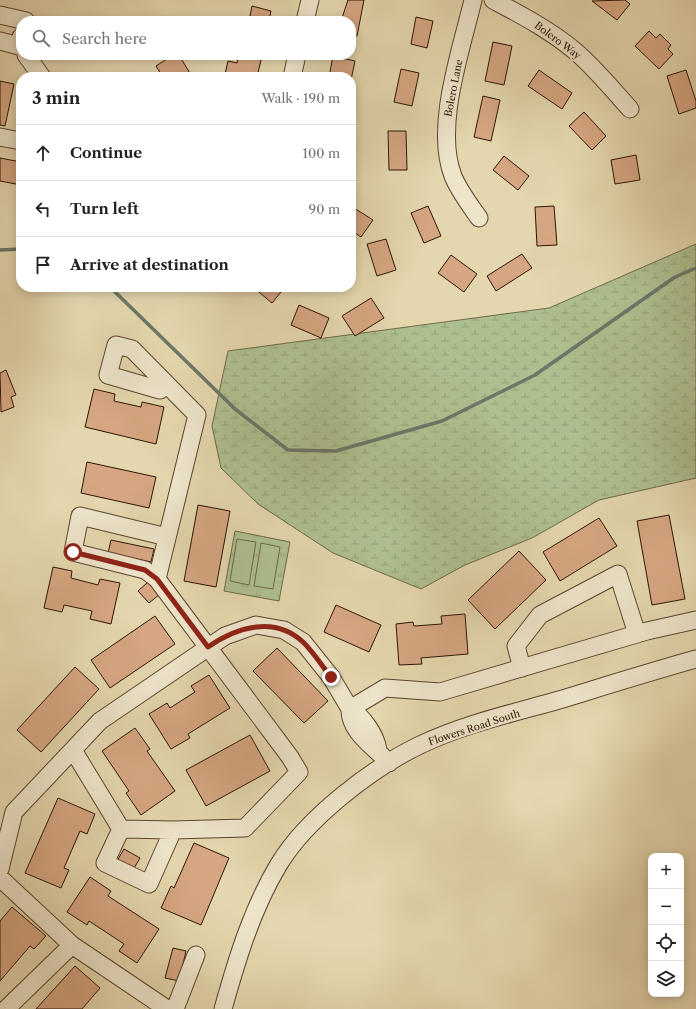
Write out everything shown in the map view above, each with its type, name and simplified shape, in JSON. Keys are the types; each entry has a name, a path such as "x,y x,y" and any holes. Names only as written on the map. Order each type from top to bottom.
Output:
{"street":[{"path":"306,16 310,0"},
{"name":"Bolero Lane","path":"473,0 450,101 446,126 448,155 454,177 479,218"},
{"name":"Bolero Way","path":"493,0 530,19 574,50 630,109"},
{"path":"0,15 16,19"},
{"path":"0,41 16,45"},
{"path":"31,60 39,72"},
{"path":"293,72 296,60"},
{"path":"0,137 16,141"},
{"path":"157,579 196,415 163,380"},
{"path":"121,830 245,828 299,772 290,757 157,579 145,570 73,552 80,516 167,537"},
{"path":"522,668 516,646 540,615 618,574 636,634"},
{"path":"356,706 385,688 440,692 636,634 696,620"},
{"path":"0,869 14,812 100,721 225,636 256,626 284,630 304,642 331,677 380,734 377,746 389,763"},
{"name":"Flowers Road South","path":"223,1009 250,923 279,863 301,836 332,804 389,763 420,745 464,728 696,659"},
{"path":"73,750 121,830"},
{"path":"121,830 105,862 149,884 173,830"},
{"path":"0,878 72,945 167,1009"},
{"path":"6,1009 72,945"},
{"path":"175,1009 196,955"}],"green space":[{"path":"696,244 696,478 599,500 532,538 465,565 421,589 333,553 258,504 221,468 212,426 228,351 549,308"},
{"path":"235,531 290,542 279,601 224,591"},
{"path":"237,539 256,542 249,585 230,581"},
{"path":"261,543 280,547 273,589 254,586"}],"building":[{"path":"348,0 364,0 357,36 356,16 343,16"},
{"path":"625,0 630,4 617,20 592,1"},
{"path":"252,6 271,11 270,16 250,16"},
{"path":"416,17 433,21 427,48 411,44"},
{"path":"649,31 656,38 660,34 671,45 668,49 673,54 659,69 635,46"},
{"path":"493,42 512,46 504,85 485,81"},
{"path":"165,60 182,60 189,72 160,72 156,66"},
{"path":"238,60 261,60 258,72 225,72 228,61 237,63"},
{"path":"332,60 355,61 353,72 330,72"},
{"path":"401,69 419,73 412,106 394,102"},
{"path":"539,70 572,93 562,109 528,86"},
{"path":"686,70 696,101 696,108 679,114 667,76"},
{"path":"0,81 14,84 5,126 0,125"},
{"path":"483,96 500,100 491,141 474,137"},
{"path":"584,112 606,136 592,150 569,126"},
{"path":"388,131 406,131 407,170 389,170"},
{"path":"636,155 640,180 615,184 611,160"},
{"path":"504,156 529,176 518,190 493,170"},
{"path":"0,158 16,161 16,184 0,181"},
{"path":"428,206 441,236 424,243 411,213"},
{"path":"554,206 557,245 537,246 535,207"},
{"path":"356,209 373,220 361,237 356,234"},
{"path":"386,239 396,270 377,276 367,244"},
{"path":"522,254 532,268 496,291 487,276"},
{"path":"451,255 477,274 464,292 438,273"},
{"path":"259,292 281,292 272,303"},
{"path":"371,298 384,318 355,336 342,316"},
{"path":"299,305 329,318 321,338 291,325"},
{"path":"6,370 16,395 11,397 14,407 1,412 0,373"},
{"path":"94,389 115,394 114,401 141,407 142,402 164,407 156,444 85,427"},
{"path":"87,462 156,477 149,508 81,493"},
{"path":"198,505 230,511 216,587 184,581"},
{"path":"669,515 685,599 652,605 637,521"},
{"path":"599,518 617,546 560,581 543,552"},
{"path":"111,540 154,549 151,562 108,553"},
{"path":"519,551 546,580 495,629 468,600"},
{"path":"53,567 72,571 71,578 98,585 100,579 120,583 111,624 90,619 92,611 64,605 62,612 44,608"},
{"path":"148,582 160,594 149,603 138,591"},
{"path":"336,605 381,625 369,652 324,632"},
{"path":"465,614 468,654 421,658 422,664 399,665 396,624 413,622 414,626 442,624 441,616"},
{"path":"155,616 175,644 110,688 91,660"},
{"path":"277,648 328,701 304,723 253,671"},
{"path":"75,667 99,689 41,752 17,730"},
{"path":"209,675 230,708 188,734 190,738 171,749 149,714 167,703 170,708 195,692 191,686"},
{"path":"135,728 150,749 147,751 175,791 141,815 126,793 129,791 102,751"},
{"path":"250,735 270,771 206,806 186,770"},
{"path":"58,798 95,814 87,834 80,831 64,868 69,870 61,888 25,873"},
{"path":"194,843 229,858 201,925 161,908 171,886 174,888"},
{"path":"124,849 140,858 133,870 117,861"},
{"path":"90,877 111,891 108,896 159,929 137,963 119,951 124,944 89,921 87,925 67,912"},
{"path":"12,907 46,936 34,949 30,946 0,981 0,921"},
{"path":"173,948 186,951 179,981 165,978"},
{"path":"75,966 100,988 82,1009 36,1009"}],"waterway":[{"path":"0,250 16,249"},
{"path":"115,292 235,409 288,450 336,451 442,421 535,375 675,277 696,268"}],"route":[{"path":"73,552 145,570 157,579 208,647 225,636 256,626 284,630 304,642 331,677"}]}
